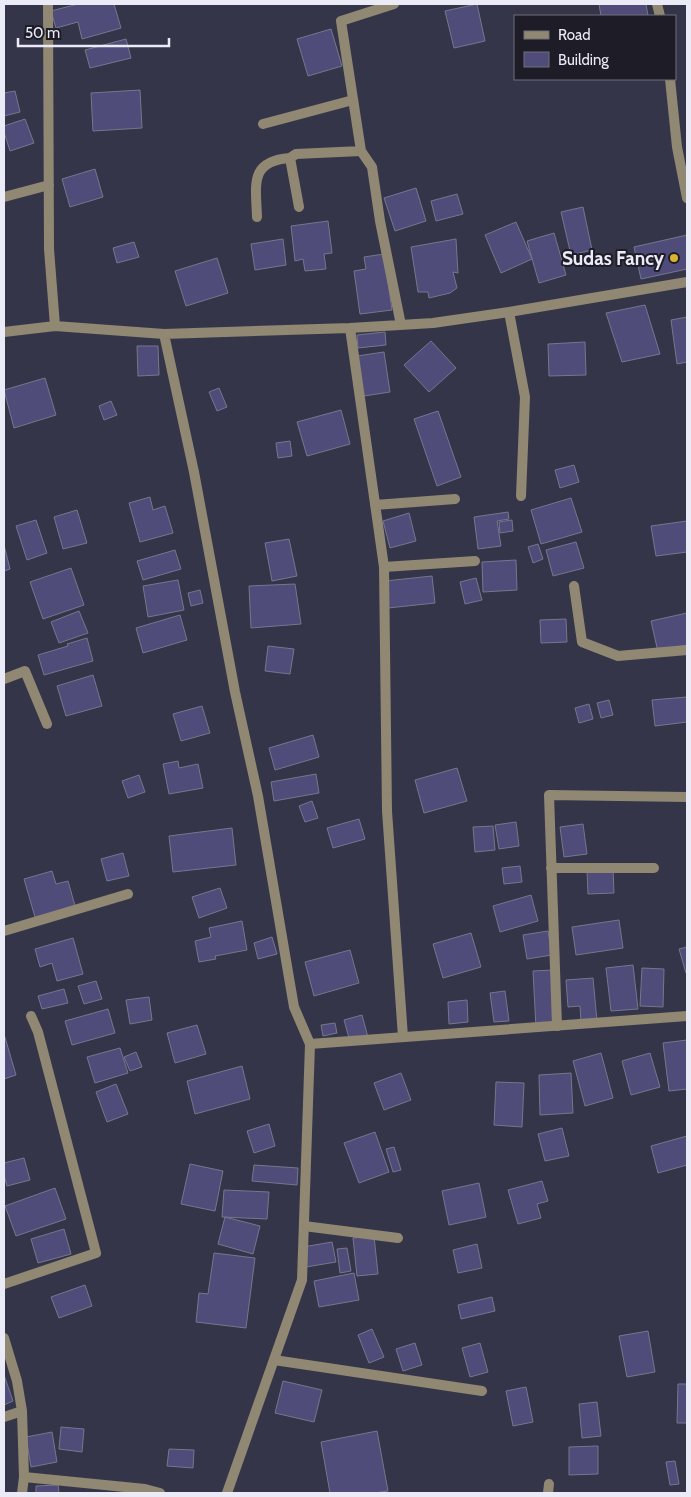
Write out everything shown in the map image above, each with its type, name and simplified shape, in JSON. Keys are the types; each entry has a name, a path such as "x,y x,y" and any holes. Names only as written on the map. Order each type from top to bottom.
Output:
{"street":[{"path":"48,4 49,249 55,326"},
{"path":"394,4 341,21 361,151 372,167 380,221 401,325"},
{"path":"670,80 677,147 687,198"},
{"path":"263,124 354,100"},
{"path":"257,217 256,189 258,176 264,165 268,162 279,158 290,158 296,154 361,151"},
{"path":"290,158 299,207"},
{"path":"4,197 49,185"},
{"path":"4,332 55,326 164,334 350,328 433,323 687,282"},
{"path":"509,312 526,398 521,496"},
{"path":"350,328 384,567 386,811 403,1037"},
{"path":"164,334 194,472 235,692 258,796 294,1007 310,1044 302,1280 227,1493"},
{"path":"375,505 455,498"},
{"path":"384,567 475,561"},
{"path":"574,586 582,642 618,656 687,650"},
{"path":"4,679 25,671 47,724"},
{"path":"557,1026 549,795 687,798"},
{"path":"551,868 654,868"},
{"path":"4,931 128,894"},
{"path":"4,1284 96,1253 38,1032 32,1016"},
{"path":"310,1044 687,1016"},
{"path":"304,1226 398,1238"},
{"path":"4,1338 7,1359 22,1411 24,1476 22,1493"},
{"path":"274,1360 482,1391"},
{"path":"4,1417 22,1411"},
{"path":"24,1476 145,1489 160,1493"}],"building":[{"path":"78,4 114,4 121,28 82,39 78,22 56,28 51,11"},
{"path":"477,4 485,41 454,48 445,11"},
{"path":"599,4 646,4 648,15 601,15"},
{"path":"331,29 342,66 308,76 297,39"},
{"path":"126,39 131,58 90,68 85,50"},
{"path":"140,90 142,128 93,131 91,93"},
{"path":"15,91 20,112 4,116 4,93"},
{"path":"25,119 34,143 10,151 4,126"},
{"path":"95,169 103,197 70,207 62,179"},
{"path":"416,188 426,221 395,231 384,198"},
{"path":"457,194 463,214 436,221 431,201"},
{"path":"583,207 592,250 571,255 561,212"},
{"path":"328,221 332,253 324,254 326,269 305,271 303,259 295,261 291,226"},
{"path":"516,222 532,259 501,273 485,235"},
{"path":"554,233 566,275 539,283 527,241"},
{"path":"687,235 687,269 641,279 634,247"},
{"path":"283,239 286,265 255,270 251,244"},
{"path":"456,239 458,273 453,272 457,288 450,293 429,298 428,292 418,292 411,247"},
{"path":"134,242 139,257 117,263 113,248"},
{"path":"384,254 392,310 360,314 354,271 366,269 364,257"},
{"path":"217,258 228,293 186,306 175,271"},
{"path":"645,305 660,354 622,362 606,313"},
{"path":"687,317 687,362 677,364 671,320"},
{"path":"385,332 386,345 358,348 357,335"},
{"path":"431,341 456,368 429,392 404,365"},
{"path":"585,342 586,375 549,376 548,344"},
{"path":"137,346 158,346 159,375 138,376"},
{"path":"384,352 390,392 364,396 357,356"},
{"path":"45,378 56,415 14,428 4,390"},
{"path":"219,388 227,407 217,411 209,392"},
{"path":"111,401 117,415 104,420 99,406"},
{"path":"341,410 350,444 307,456 297,422"},
{"path":"438,411 461,477 437,486 414,419"},
{"path":"290,441 292,456 278,458 276,443"},
{"path":"574,465 579,482 560,488 555,470"},
{"path":"150,497 153,510 165,506 173,533 140,542 129,503"},
{"path":"571,498 582,532 541,544 531,510"},
{"path":"77,510 87,543 63,549 54,517"},
{"path":"508,512 509,519 497,521 501,546 478,549 474,517"},
{"path":"409,513 416,541 390,548 383,521"},
{"path":"36,520 47,553 27,560 16,526"},
{"path":"512,520 513,531 500,533 499,522"},
{"path":"687,521 687,552 656,556 651,526"},
{"path":"289,539 297,576 272,581 265,543"},
{"path":"576,542 584,568 553,576 546,550"},
{"path":"538,544 543,559 533,563 528,547"},
{"path":"4,545 10,569 4,571"},
{"path":"175,550 181,569 143,580 137,561"},
{"path":"516,560 517,590 483,592 482,562"},
{"path":"71,568 84,605 43,619 30,582"},
{"path":"432,576 435,603 388,608 385,581"},
{"path":"476,578 482,600 465,604 460,582"},
{"path":"178,580 184,610 148,617 143,586"},
{"path":"295,584 301,624 251,628 249,586"},
{"path":"200,590 203,603 191,606 188,593"},
{"path":"79,611 88,633 59,643 51,622"},
{"path":"687,613 687,645 658,652 651,621"},
{"path":"180,615 187,640 143,653 136,628"},
{"path":"566,619 567,642 541,643 540,620"},
{"path":"87,638 93,661 44,675 38,655"},
{"path":"268,646 294,649 290,674 265,671"},
{"path":"93,675 102,706 66,716 57,686"},
{"path":"687,697 687,722 655,726 652,700"},
{"path":"609,700 613,715 601,718 597,703"},
{"path":"589,704 593,719 579,723 575,708"},
{"path":"202,706 210,733 181,741 173,714"},
{"path":"313,735 319,757 275,770 269,748"},
{"path":"178,761 179,768 198,764 203,788 169,794 163,764"},
{"path":"457,768 467,801 424,813 415,780"},
{"path":"316,774 319,793 274,801 271,782"},
{"path":"139,775 145,792 128,798 122,781"},
{"path":"312,801 318,818 305,822 299,806"},
{"path":"359,819 365,839 333,848 327,828"},
{"path":"516,822 519,846 499,849 495,825"},
{"path":"583,824 587,854 564,857 560,827"},
{"path":"493,826 495,850 475,852 473,827"},
{"path":"232,828 236,865 173,872 169,836"},
{"path":"123,853 129,876 107,881 101,859"},
{"path":"520,866 522,882 504,884 502,868"},
{"path":"613,869 614,893 588,894 587,870"},
{"path":"52,871 56,884 68,881 77,913 37,924 24,879"},
{"path":"220,888 227,908 199,918 192,897"},
{"path":"531,895 538,921 500,932 493,906"},
{"path":"619,920 623,948 576,955 572,927"},
{"path":"242,921 247,950 215,956 216,959 199,962 195,941 211,937 209,928"},
{"path":"548,931 552,955 527,959 523,935"},
{"path":"471,933 481,967 443,978 433,944"},
{"path":"272,937 277,954 258,959 254,943"},
{"path":"73,938 83,974 57,981 52,963 40,967 35,949"},
{"path":"687,947 687,972 686,973 679,949"},
{"path":"350,950 359,983 314,996 305,962"},
{"path":"633,965 638,1009 611,1011 606,968"},
{"path":"642,968 664,969 663,1007 640,1006"},
{"path":"555,970 558,1025 536,1027 533,971"},
{"path":"593,978 597,1021 581,1022 580,1006 568,1007 566,980"},
{"path":"96,981 102,999 84,1004 78,986"},
{"path":"64,989 68,1003 42,1009 38,996"},
{"path":"505,991 509,1021 494,1022 490,993"},
{"path":"149,997 152,1020 130,1024 126,1000"},
{"path":"467,1000 468,1022 449,1024 448,1002"},
{"path":"108,1009 115,1033 72,1045 65,1021"},
{"path":"362,1015 369,1041 351,1045 344,1020"},
{"path":"335,1023 337,1033 323,1036 321,1025"},
{"path":"197,1025 206,1054 175,1063 167,1033"},
{"path":"4,1034 16,1075 4,1079"},
{"path":"687,1040 687,1089 669,1091 663,1043"},
{"path":"120,1048 128,1073 95,1083 87,1057"},
{"path":"136,1052 142,1067 130,1071 124,1057"},
{"path":"601,1053 613,1098 585,1106 573,1061"},
{"path":"650,1053 660,1087 631,1095 622,1061"},
{"path":"242,1066 250,1099 195,1114 187,1081"},
{"path":"401,1073 411,1100 384,1110 374,1083"},
{"path":"571,1073 573,1113 540,1115 539,1075"},
{"path":"496,1082 524,1083 522,1127 494,1125"},
{"path":"116,1084 128,1114 107,1122 96,1092"},
{"path":"269,1124 275,1146 254,1153 247,1131"},
{"path":"562,1128 569,1156 545,1161 538,1134"},
{"path":"375,1132 389,1172 359,1183 344,1143"},
{"path":"687,1136 687,1165 658,1173 651,1146"},
{"path":"394,1147 401,1170 393,1172 386,1149"},
{"path":"24,1158 30,1180 7,1186 4,1175 4,1163"},
{"path":"190,1164 223,1171 215,1211 181,1204"},
{"path":"254,1165 298,1168 297,1185 252,1181"},
{"path":"542,1181 548,1201 537,1204 541,1218 518,1224 508,1190"},
{"path":"479,1183 486,1217 449,1225 442,1191"},
{"path":"55,1188 66,1219 16,1236 5,1206"},
{"path":"224,1190 269,1192 267,1219 222,1217"},
{"path":"225,1217 260,1226 253,1254 218,1244"},
{"path":"64,1229 71,1254 38,1263 31,1239"},
{"path":"374,1236 378,1274 357,1276 353,1238"},
{"path":"332,1242 336,1262 306,1267 303,1247"},
{"path":"477,1244 482,1268 458,1273 453,1250"},
{"path":"347,1248 351,1271 340,1273 337,1249"},
{"path":"214,1253 255,1258 246,1328 196,1322 199,1293 208,1294"},
{"path":"354,1273 359,1300 319,1307 314,1281"},
{"path":"85,1285 92,1306 59,1318 51,1297"},
{"path":"492,1297 495,1311 461,1319 458,1305"},
{"path":"372,1329 384,1357 369,1363 358,1335"},
{"path":"648,1331 655,1372 627,1377 619,1336"},
{"path":"415,1343 422,1365 403,1371 396,1349"},
{"path":"480,1343 488,1372 470,1377 462,1348"},
{"path":"4,1375 13,1401 4,1405"},
{"path":"283,1381 322,1390 314,1422 275,1413"},
{"path":"678,1384 687,1384 687,1423 677,1423"},
{"path":"526,1387 533,1422 513,1426 506,1391"},
{"path":"597,1402 601,1436 582,1438 579,1404"},
{"path":"61,1427 84,1429 82,1452 59,1449"},
{"path":"377,1431 388,1491 374,1493 330,1493 321,1442"},
{"path":"52,1432 57,1462 31,1467 26,1437"},
{"path":"598,1446 598,1474 569,1475 569,1447"},
{"path":"169,1449 194,1450 193,1468 167,1466"},
{"path":"675,1461 679,1484 670,1485 666,1462"},
{"path":"58,1485 59,1493 36,1493 36,1486"}],"place":[{"name":"Sudas Fancy","path":"674,258"}]}
